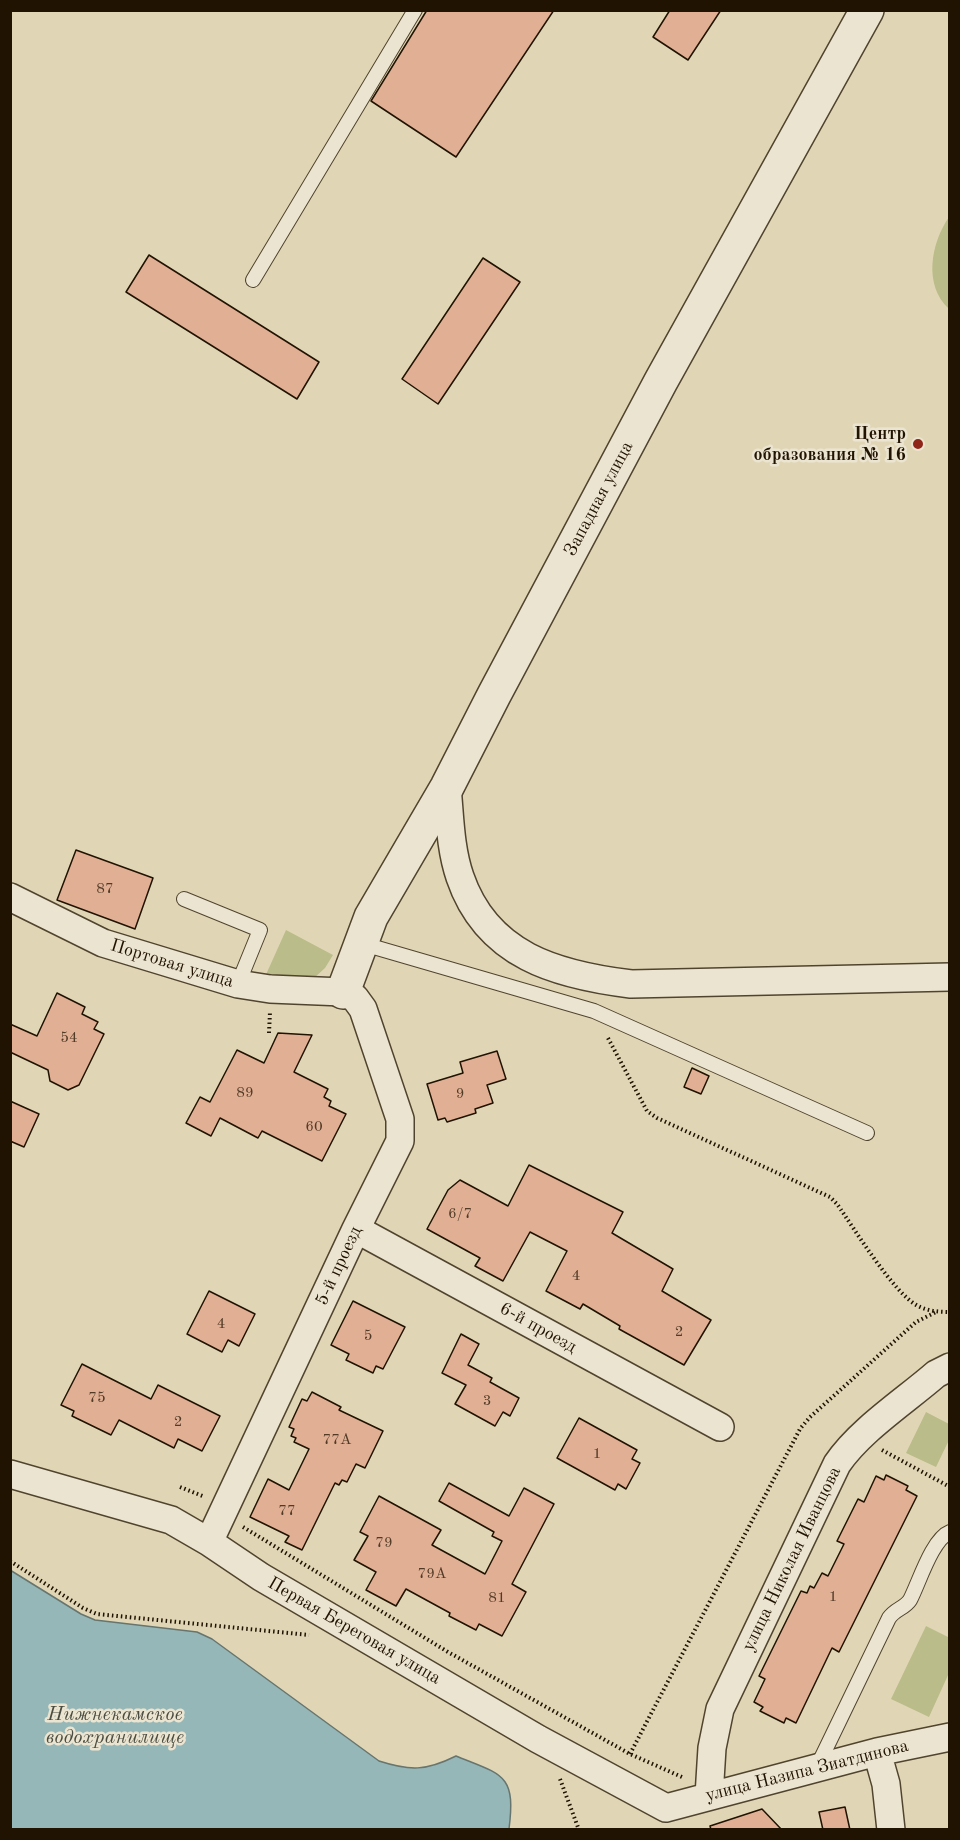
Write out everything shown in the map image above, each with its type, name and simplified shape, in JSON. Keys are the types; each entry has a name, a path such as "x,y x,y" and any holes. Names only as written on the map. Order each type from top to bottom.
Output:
{"street":[{"name":"Западная улица","path":"343,992 371,916 447,787 662,381 867,10"},
{"path":"447,787 452,842 460,877 478,914 498,938 525,955 561,971 590,979 631,984 950,977"},
{"name":"Портовая улица","path":"10,897 103,943 238,984 270,989 343,992"},
{"name":"5-й проезд","path":"209,1542 356,1228 400,1142 400,1119 363,1009 355,998 343,992"},
{"name":"6-й проезд","path":"356,1228 720,1427"},
{"name":"улица Николая Иванцова","path":"709,1789 714,1732 725,1698 837,1464 860,1438 936,1374 950,1367"},
{"name":"Первая Береговая улица","path":"10,1474 171,1520 261,1577 538,1739 666,1819"},
{"name":"улица Назипа Зиатдинова","path":"666,1819 709,1789 950,1737"},
{"path":"877,1752 886,1784 891,1830"}],"lane":[{"path":"253,280 415,10"},
{"path":"184,899 260,930 238,984"},
{"path":"360,943 594,1011 867,1133"},
{"path":"817,1767 889,1618 896,1610 908,1603 939,1539 950,1532"}],"path":[{"path":"601,1032 608,1038 647,1111 657,1118 830,1197 901,1293 918,1306 936,1312 950,1312"},
{"path":"630,1754 800,1430 810,1417 916,1322 936,1312"},
{"path":"860,1438 950,1487"},
{"path":"180,1487 211,1499 221,1513 448,1652 630,1754 709,1789"},
{"path":"10,1561 83,1608 97,1614 309,1635 314,1628"},
{"path":"538,1739 561,1780 579,1830"}],"green space":[{"path":"949,217 949,309 936,288 932,264 938,239"},
{"path":"286,930 333,955 325,968 313,979 264,979"},
{"path":"926,1412 949,1424 949,1440 936,1467 906,1453"},
{"path":"926,1626 950,1638 949,1673 929,1717 891,1699"}],"water":[{"name":"Нижнекамское водохранилище","path":"10,1570 81,1614 95,1620 197,1632 212,1639 379,1761 400,1767 418,1768 436,1765 456,1756 495,1773 508,1787 511,1811 509,1829 11,1829"}],"building":[{"path":"427,10 554,10 456,157 371,101"},
{"path":"670,10 721,10 688,60 653,37"},
{"path":"149,255 319,362 297,399 126,292"},
{"path":"483,258 520,282 438,404 402,379"},
{"path":"76,850 153,878 135,929 57,900"},
{"path":"57,993 85,1007 82,1014 98,1022 94,1029 104,1034 79,1085 68,1090 50,1081 48,1070 10,1052 10,1024 37,1036"},
{"path":"278,1033 312,1035 294,1072 328,1089 324,1097 331,1101 329,1106 346,1114 322,1161 262,1131 258,1138 220,1118 211,1136 186,1123 200,1097 210,1102 237,1050 264,1063"},
{"path":"497,1051 506,1079 487,1085 493,1103 475,1109 476,1113 447,1122 445,1118 438,1120 427,1084 463,1073 460,1062"},
{"path":"692,1068 709,1076 701,1094 684,1087"},
{"path":"10,1101 39,1114 24,1147 10,1141"},
{"path":"529,1165 623,1212 612,1233 673,1269 662,1291 711,1320 684,1365 619,1329 620,1326 583,1304 580,1309 546,1291 567,1251 530,1232 503,1281 475,1266 480,1258 427,1229 448,1190 460,1180 508,1206"},
{"path":"209,1291 255,1314 239,1346 228,1340 222,1352 187,1334"},
{"path":"353,1301 405,1327 383,1369 376,1366 373,1373 346,1360 349,1354 331,1345"},
{"path":"461,1334 479,1344 468,1365 492,1378 490,1382 519,1398 510,1416 503,1412 495,1426 455,1404 466,1385 442,1373"},
{"path":"82,1364 151,1399 158,1385 220,1416 202,1451 178,1439 174,1448 119,1420 111,1435 72,1416 74,1411 61,1405"},
{"path":"312,1392 341,1407 339,1410 383,1431 365,1468 356,1464 347,1482 342,1480 339,1485 335,1483 302,1550 285,1542 289,1536 250,1517 268,1479 289,1490 309,1449 294,1442 296,1438 291,1436 294,1429 289,1427 302,1399 307,1401"},
{"path":"579,1418 637,1450 632,1459 640,1463 626,1489 618,1484 615,1490 557,1458"},
{"path":"886,1475 908,1486 906,1490 917,1496 839,1652 832,1648 796,1723 786,1718 784,1723 760,1711 763,1707 754,1702 765,1679 759,1676 801,1591 807,1593 810,1586 814,1588 822,1573 828,1576 844,1544 837,1541 858,1499 864,1502 876,1476 884,1480"},
{"path":"449,1483 509,1516 524,1488 554,1504 512,1584 526,1592 502,1636 479,1624 476,1630 406,1589 396,1606 366,1590 376,1572 354,1560 368,1536 360,1532 379,1496 441,1530 432,1545 485,1574 502,1541 492,1536 494,1532 439,1501"},
{"path":"845,1807 850,1830 823,1830 819,1812"},
{"path":"762,1809 782,1830 711,1830 710,1826"}],"place":[{"name":"Центр образования № 16","path":"918,444"}]}
